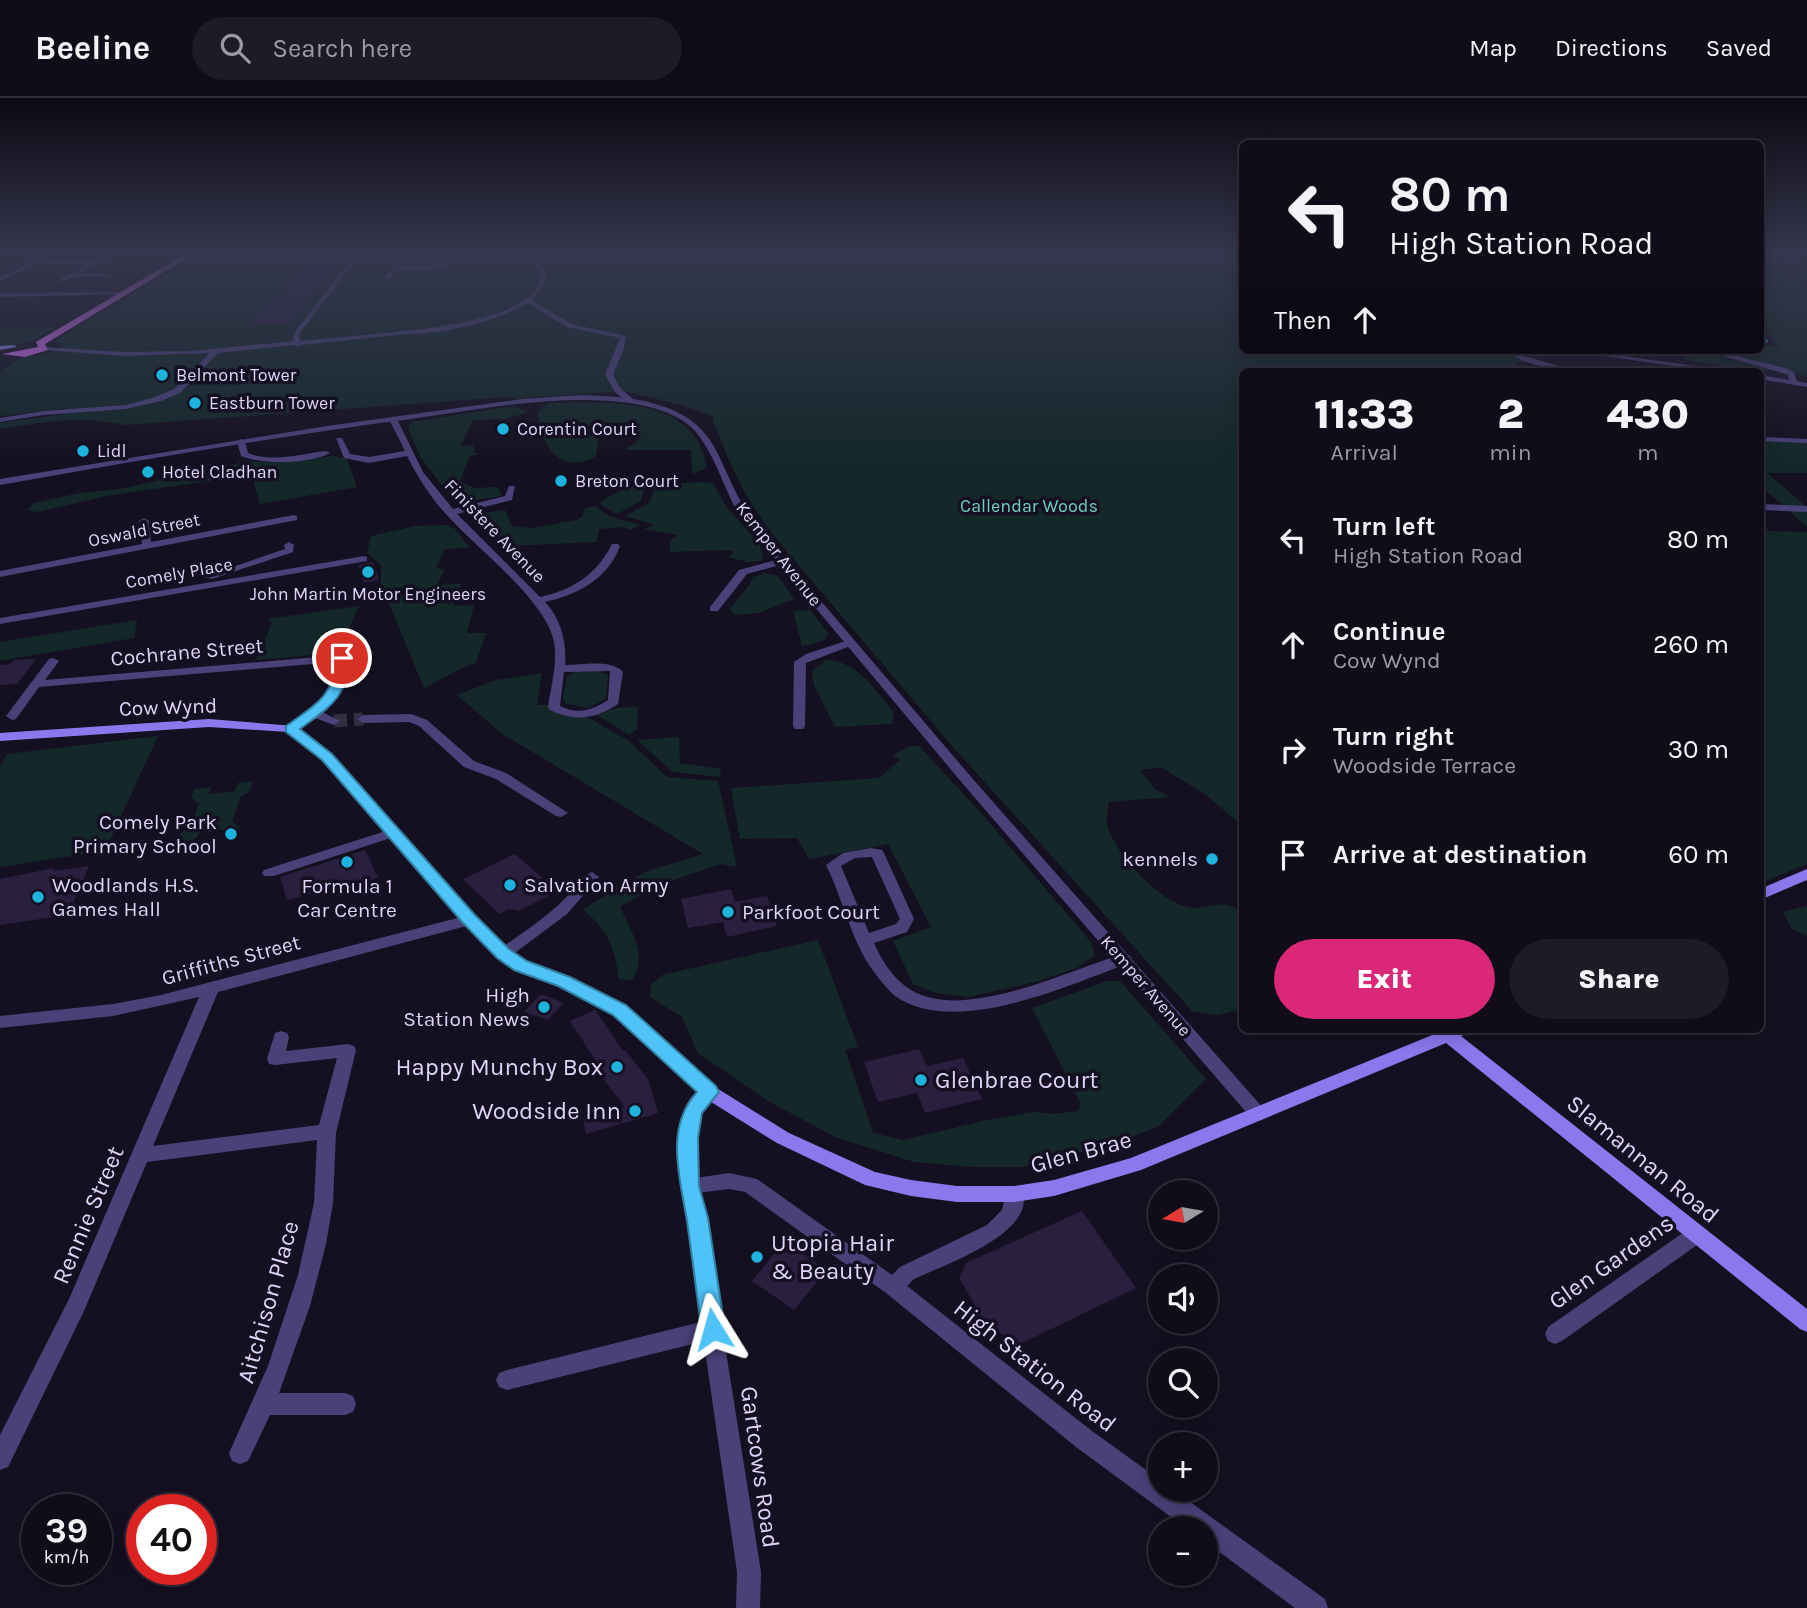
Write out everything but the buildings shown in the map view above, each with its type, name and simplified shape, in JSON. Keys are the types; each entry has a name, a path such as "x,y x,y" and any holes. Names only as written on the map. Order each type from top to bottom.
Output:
{"main road":[{"path":"3,355 25,354 79,322"},
{"path":"3,355 14,347 42,346"},
{"name":"Cow Wynd","path":"0,737 184,724 230,723 291,729"},
{"path":"291,729 327,757 503,954 520,965 564,982 620,1010 709,1092"},
{"path":"1764,893 1805,874"},
{"name":"Glen Brae","path":"709,1092 783,1138 872,1179 957,1194 1014,1194 1054,1188 1134,1165 1454,1033"},
{"name":"Slamannan Road","path":"1457,1033 1807,1322"}],"street":[{"path":"298,345 296,336 305,322"},
{"path":"42,346 142,354 215,352 405,333 462,322"},
{"path":"563,322 624,337 609,368 613,387 630,401"},
{"path":"0,420 43,413 126,407 158,399 177,391 215,352"},
{"path":"1516,354 1559,368"},
{"path":"1619,354 1707,368"},
{"path":"1720,354 1782,370 1791,374 1793,382"},
{"path":"1764,378 1807,385"},
{"path":"592,398 606,394 613,387"},
{"name":"Kemper Avenue","path":"0,482 242,441 536,401 592,398 630,401 666,409 698,426 709,440 739,508 785,561 849,643 1258,1114"},
{"name":"Finistere Avenue","path":"393,419 425,483 449,513 546,609 558,636 560,669 553,703 562,712 587,714 614,701 617,672 613,668 560,669"},
{"path":"1764,439 1807,441"},
{"path":"339,440 347,456 369,460 409,453"},
{"path":"242,441 244,454 261,459 275,460 326,453"},
{"path":"449,513 509,498 512,488"},
{"path":"1764,506 1807,509"},
{"name":"Oswald Street","path":"0,574 294,518"},
{"path":"144,522 147,546"},
{"path":"172,592 190,581 290,550 289,545"},
{"path":"538,601 566,594 579,587 613,555 615,547"},
{"name":"Comely Place","path":"0,621 364,559"},
{"path":"714,610 739,569 785,561"},
{"path":"799,726 800,662 849,643"},
{"name":"Cochrane Street","path":"36,684 342,658 342,676 331,698 313,713"},
{"path":"12,716 52,661"},
{"path":"291,729 313,713 334,721"},
{"path":"363,719 411,718 423,723 469,764 501,776 561,813"},
{"path":"269,873 395,832"},
{"path":"866,940 902,928 907,919 877,853 860,852 842,857 833,865 866,940 879,969 902,993 924,1003 947,1006 993,1004 1124,959"},
{"path":"503,954 561,913 592,877"},
{"name":"Griffiths Street","path":"0,1022 140,1006 469,919"},
{"name":"Rennie Street","path":"0,1460 77,1304 212,986"},
{"name":"Aitchison Place","path":"240,1453 265,1404 289,1340 309,1271 323,1210 328,1131 348,1050 275,1059 281,1037"},
{"name":"Gartcows Road","path":"709,1092 693,1111 688,1138 689,1186 697,1218 748,1572 748,1608"},
{"path":"140,1155 328,1131"},
{"name":"High Station Road","path":"689,1186 729,1181 750,1185 893,1287 1084,1439 1315,1608"},
{"path":"893,1287 907,1273 994,1231 1005,1223 1014,1204 1014,1194"},
{"name":"Glen Gardens","path":"1555,1334 1698,1234"},
{"path":"506,1380 713,1329"},
{"name":"Aitchison Place","path":"265,1404 345,1404"}],"green space":[{"name":"Callendar Woods","path":"84,322 1239,322 1239,354 1512,354 1530,361 1514,362 1521,368 1239,368 1239,823 1205,794 1161,767 1140,770 1155,789 1170,797 1109,802 1107,819 1111,835 1127,861 1163,895 1187,907 1229,905 1239,911 1239,1011 1215,1015 1192,1011 953,747 779,542 741,484 720,439 713,416 624,391 125,425 93,420 62,421 0,429 0,423 63,414 66,408 0,416 0,371 20,358 50,353 64,346 55,340"},
{"path":"1764,322 1807,322 1807,377 1729,354 1764,354 1764,345 1778,347"},
{"path":"55,328 35,340 0,349 0,329"},
{"path":"1693,354 1710,354 1776,371 1764,370 1764,368 1731,368 1682,359 1695,355"},
{"path":"549,403 621,404 667,415 686,427 699,444 707,468 692,474 691,450 629,450 626,448 636,443 641,435 636,430 600,431 596,456 583,461 562,460 547,445 539,423 538,411"},
{"path":"514,406 528,412 506,419 473,420 461,446 473,445 475,453 481,454 470,456 460,481 474,488 497,487 501,496 454,501 421,458 408,429 411,422"},
{"path":"1764,440 1807,442 1807,473 1767,473 1807,507 1807,527 1764,489"},
{"path":"335,456 347,459 357,487 260,504 253,480 244,481 238,474 211,481 112,495 37,512 27,510 34,503 80,493 119,489 239,461 279,462"},
{"path":"713,483 726,506 760,545 763,558 761,561 747,562 728,557 734,552 730,550 670,552 670,541 678,535 644,529 655,525 625,516 649,503 655,489 653,486 657,484"},
{"path":"645,484 641,501 617,514 600,504 621,491"},
{"path":"595,506 609,516 641,525 629,530 625,527 599,529 597,542 507,546 489,537 479,520 480,513 505,510 512,526 531,528 576,520 582,517 585,508"},
{"path":"448,525 455,529 470,548 445,549 436,568 445,569 437,585 461,584 454,606 474,605 467,633 486,633 476,663 424,688 381,584 381,565 367,553 371,536 415,526"},
{"path":"1764,527 1769,531 1807,532 1807,864 1764,882"},
{"path":"764,573 778,576 794,599 759,613 734,615 730,609 753,577"},
{"path":"359,606 338,653 256,660 272,623 267,619"},
{"path":"810,610 829,634 823,641 802,646 793,611"},
{"path":"137,620 134,638 0,661 0,642"},
{"path":"826,660 846,665 863,677 891,709 894,715 892,724 835,727 814,685 812,671"},
{"path":"575,671 597,671 608,675 606,699 588,708 567,704 563,699 567,677"},
{"path":"542,673 537,705 548,705 570,717 587,717 629,741 667,777 718,781 737,867 721,864 665,883 620,906 639,952 639,962 631,981 619,979 609,940 583,909 645,872 703,854 501,733 457,695 496,680"},
{"path":"638,707 637,729 629,735 597,715 616,708"},
{"path":"158,736 105,851 0,867 0,766 7,754"},
{"path":"679,737 680,763 721,769 720,777 673,772 637,740"},
{"path":"910,746 919,746 982,814 1091,942 1095,955 1077,968 1039,981 969,997 935,993 913,984 893,941 931,927 888,844 809,859 797,838 740,839 731,788 879,778 900,760 893,755"},
{"path":"253,781 250,791 240,797 232,822 239,827 236,836 223,835 224,830 201,831 195,839 176,844 180,834 191,826 199,803 191,798 194,789 211,787 209,794 235,791 238,783"},
{"path":"1807,906 1807,936 1792,929 1783,912"},
{"path":"818,940 858,1047 845,1050 873,1133 903,1140 1034,1112 1053,1114 1078,1111 1081,1104 1032,1008 1107,981 1120,981 1206,1079 1159,1126 1116,1143 1023,1167 972,1167 914,1162 835,1137 770,1102 698,1053 682,1017 650,997 651,985 662,975"}],"tunnel":[{"path":"334,721 363,719"}],"railway":[{"path":"1764,338 1769,345"}],"place":[{"name":"Belmont Tower","path":"162,375"},
{"name":"Eastburn Tower","path":"195,403"},
{"name":"Corentin Court","path":"503,429"},
{"name":"Lidl","path":"83,451"},
{"name":"Hotel Cladhan","path":"148,472"},
{"name":"Breton Court","path":"561,481"},
{"name":"John Martin Motor Engineers","path":"368,572"},
{"name":"Comely Park Primary School","path":"231,834"},
{"name":"kennels","path":"1212,859"},
{"name":"Formula 1 Car Centre","path":"347,862"},
{"name":"Salvation Army","path":"510,885"},
{"name":"Woodlands H.S. Games Hall","path":"38,897"},
{"name":"Parkfoot Court","path":"728,912"},
{"name":"High Station News","path":"544,1007"},
{"name":"Happy Munchy Box","path":"617,1067"},
{"name":"Glenbrae Court","path":"921,1080"},
{"name":"Woodside Inn","path":"635,1111"},
{"name":"Utopia Hair & Beauty","path":"757,1257"}],"route":[{"path":"342,658 342,676 331,698 291,729 327,757 503,954 520,965 564,982 620,1010 709,1092 693,1111 688,1138 689,1186 697,1218 713,1329"}]}
